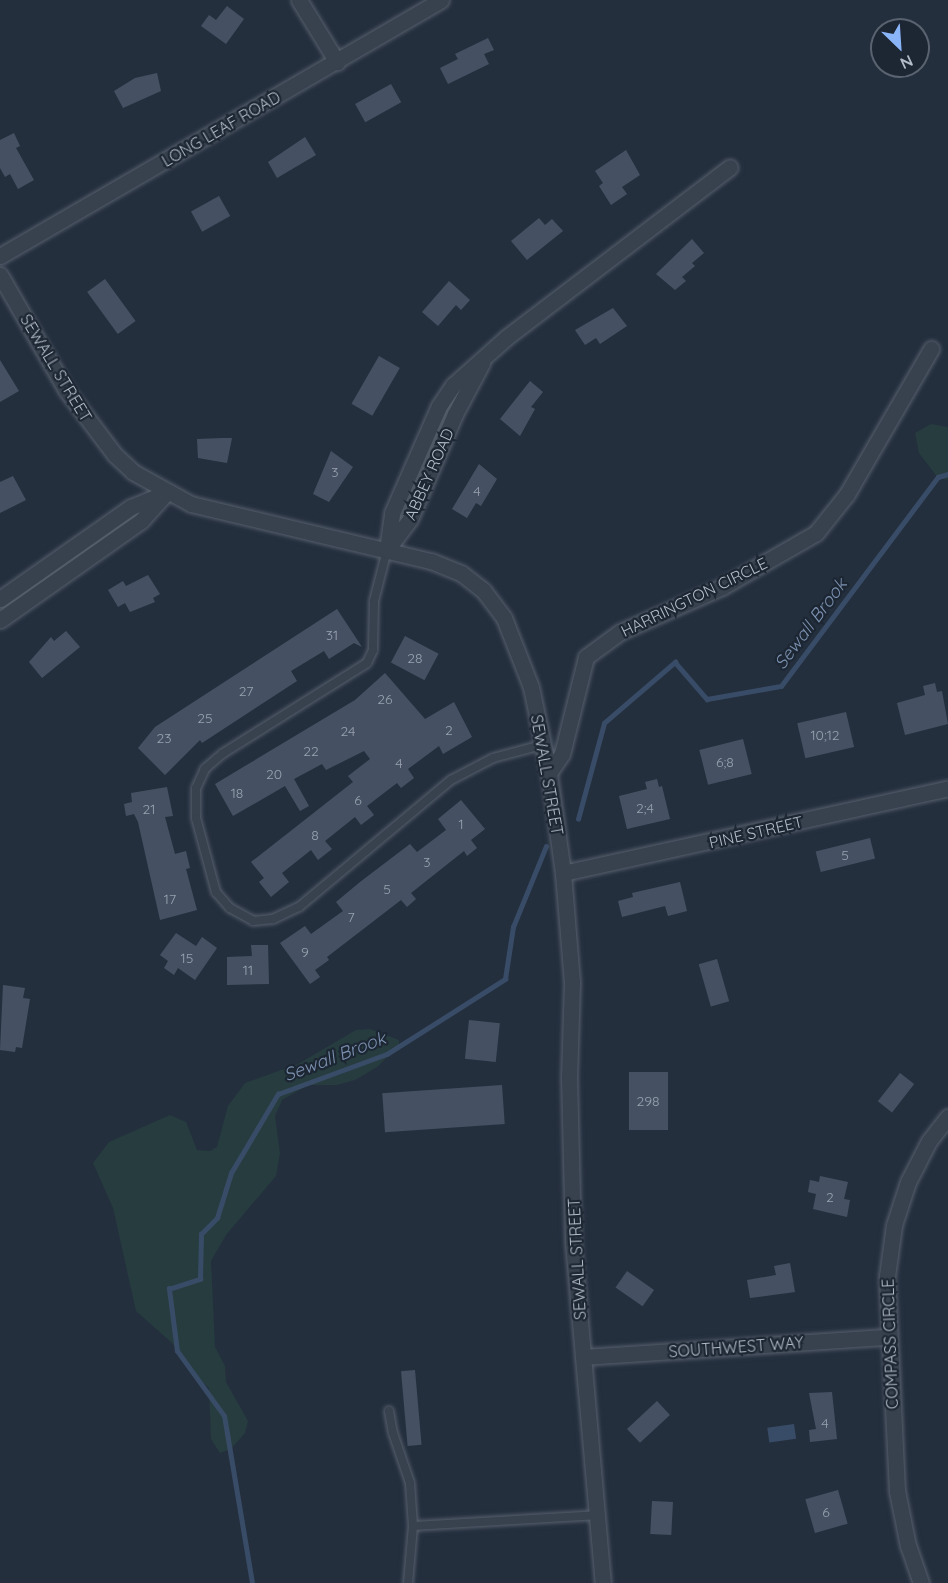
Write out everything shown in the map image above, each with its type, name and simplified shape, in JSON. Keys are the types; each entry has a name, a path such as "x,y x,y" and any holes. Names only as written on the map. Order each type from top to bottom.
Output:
{"street":[{"path":"299,0 336,62"},
{"name":"LONG LEAF ROAD","path":"0,256 441,0"},
{"name":"ABBEY ROAD","path":"387,550 392,513 439,406 453,385 489,353 730,167"},
{"name":"SEWALL STREET","path":"0,275 88,422 129,468 166,492 236,517 387,550 461,573 489,597 504,618 530,686 549,773 563,873 572,992 569,1077 573,1242 603,1583"},
{"name":"HARRINGTON CIRCLE","path":"549,773 562,754 586,657 620,632 722,587 816,533 847,494 931,350"},
{"name":"ABBEY ROAD","path":"387,550 410,519 455,414 489,353"},
{"path":"0,599 131,507 166,492"},
{"path":"0,620 141,521 166,492"},
{"name":"PINE STREET","path":"563,873 948,788"},
{"name":"COMPASS CIRCLE","path":"921,1583 908,1546 897,1491 888,1337 887,1276 894,1225 917,1162 948,1117"},
{"name":"SOUTHWEST WAY","path":"583,1357 888,1337"}],"lane":[{"path":"439,406 455,414"},
{"path":"409,475 426,482"},
{"path":"387,550 374,601 373,650 367,663 222,754 205,769 196,788 196,818 216,892 230,908 253,921 273,919 299,907 451,780 493,758 543,745"},
{"path":"389,1411 395,1441 411,1483 413,1526 408,1583"},
{"path":"413,1526 596,1515"}],"green space":[{"path":"931,424 948,427 948,480 938,478 919,453 915,433"},
{"path":"370,1029 399,1040 399,1046 377,1067 355,1080 337,1085 308,1085 282,1100 275,1116 280,1153 276,1176 226,1235 211,1261 215,1347 225,1366 226,1382 248,1421 245,1433 231,1449 220,1453 211,1439 209,1388 193,1374 172,1343 136,1311 113,1208 93,1163 109,1142 170,1115 186,1122 197,1150 210,1151 217,1147 228,1106 245,1083 298,1064 356,1030"}],"water":[{"path":"794,1424 796,1439 769,1443 767,1428"}],"building":[{"path":"227,6 244,19 226,44 201,26 209,15 216,20"},
{"path":"488,38 494,50 484,54 489,64 448,84 440,68 458,59 455,54"},
{"path":"157,73 161,91 123,108 114,91 135,78"},
{"path":"391,84 401,102 365,122 355,104"},
{"path":"14,133 20,146 16,148 34,180 18,189 10,174 5,177 0,168 0,140"},
{"path":"305,137 316,155 277,178 268,162"},
{"path":"626,150 640,175 622,187 627,194 611,205 599,186 603,183 595,171"},
{"path":"219,196 230,216 202,232 191,212"},
{"path":"539,218 545,225 552,219 563,231 527,260 511,241"},
{"path":"692,239 704,253 692,263 695,266 682,277 686,281 675,290 656,274"},
{"path":"105,279 136,321 118,334 87,292"},
{"path":"449,281 470,300 461,310 456,305 438,326 422,312"},
{"path":"613,308 627,326 600,344 596,338 585,345 575,330"},
{"path":"379,356 400,368 372,416 352,404"},
{"path":"0,360 19,391 0,402"},
{"path":"530,381 543,392 531,407 535,409 520,436 500,419"},
{"path":"232,438 227,463 198,458 197,439"},
{"path":"331,451 353,467 329,502 313,494"},
{"path":"479,464 497,479 481,506 476,503 467,518 452,509"},
{"path":"13,476 26,500 0,513 0,482"},
{"path":"148,575 160,594 153,598 155,602 130,612 125,603 118,607 108,590 123,581 126,586"},
{"path":"337,609 362,647 354,643 329,659 324,651 291,671 297,681 202,743 200,740 165,775 138,748 155,727"},
{"path":"66,631 80,647 42,678 29,662 51,637 54,641"},
{"path":"405,636 439,654 424,680 391,662"},
{"path":"385,673 425,719 454,702 472,737 443,754 439,746 408,769 414,778 401,788 397,783 367,806 374,815 361,825 355,817 325,841 332,849 318,860 311,850 282,873 289,882 271,897 259,882 264,878 251,862 353,782 348,776 370,759 364,751 326,770 322,764 294,779 309,806 300,811 285,786 233,816 215,784 355,700"},
{"path":"935,683 937,692 942,691 948,724 905,735 897,703 925,695 923,686"},
{"path":"846,712 854,747 805,758 797,723"},
{"path":"743,739 752,774 708,785 699,750"},
{"path":"657,779 659,787 662,786 670,819 627,829 619,796 647,789 645,782"},
{"path":"167,787 173,816 165,817 175,854 186,851 190,868 186,869 197,910 160,920 138,822 134,814 126,816 124,804 132,802 131,793"},
{"path":"461,800 485,829 471,840 477,848 467,856 464,851 411,893 416,899 407,907 401,900 327,957 329,960 315,970 320,977 310,984 280,943 305,926 311,934 343,911 336,902 360,882 410,844 417,852 446,830 438,819"},
{"path":"870,838 875,858 821,872 816,852"},
{"path":"680,882 687,911 668,916 665,906 622,917 618,901 633,897 632,893"},
{"path":"176,933 196,946 202,937 217,948 195,980 178,968 174,975 164,968 168,961 160,955"},
{"path":"251,945 268,945 269,984 227,985 227,957 252,956"},
{"path":"717,959 729,1001 711,1007 699,964"},
{"path":"3,985 25,988 23,998 30,999 22,1048 16,1047 15,1052 0,1050"},
{"path":"469,1020 500,1023 496,1062 465,1059"},
{"path":"629,1072 668,1072 668,1130 629,1130"},
{"path":"900,1073 914,1084 892,1112 878,1101"},
{"path":"502,1085 505,1124 385,1132 382,1093"},
{"path":"820,1176 848,1182 844,1199 850,1200 847,1217 813,1209 816,1194 808,1192 810,1180 819,1182"},
{"path":"790,1263 795,1292 750,1298 747,1280 776,1275 774,1266"},
{"path":"627,1271 654,1290 643,1306 616,1287"},
{"path":"415,1370 422,1445 408,1446 401,1371"},
{"path":"832,1392 837,1439 810,1442 809,1430 816,1429 809,1393"},
{"path":"657,1401 670,1415 640,1443 627,1429"},
{"path":"838,1490 848,1524 815,1533 805,1499"},
{"path":"652,1501 673,1502 671,1535 650,1534"}],"waterway":[{"name":"Sewall Brook","path":"578,819 604,723 675,662 707,699 781,686 938,477 948,474"},
{"name":"Sewall Brook","path":"252,1583 224,1416 177,1351 169,1289 200,1279 201,1234 217,1218 231,1173 278,1094 387,1054 505,979 513,927 546,846"}]}
